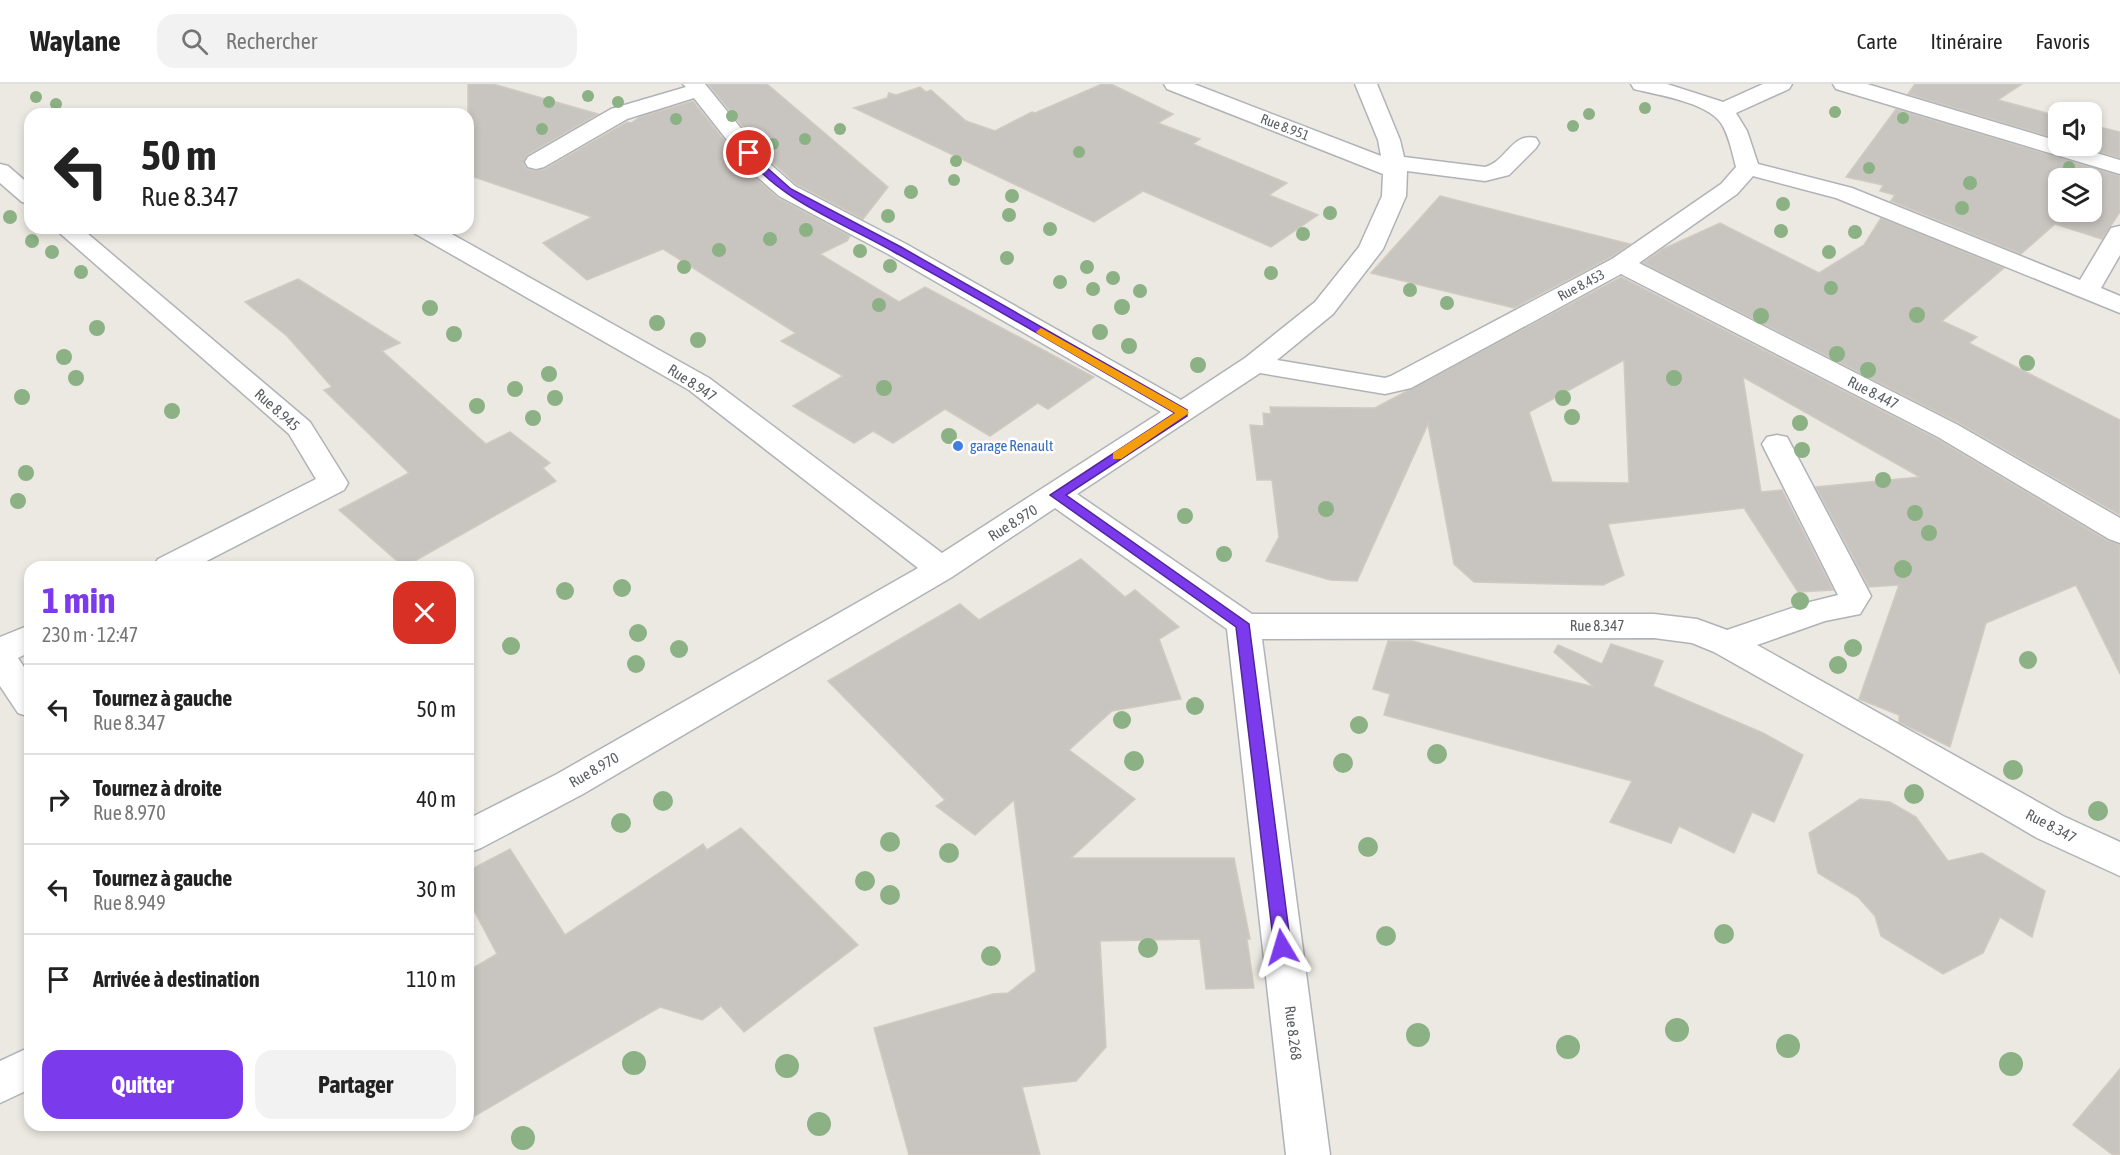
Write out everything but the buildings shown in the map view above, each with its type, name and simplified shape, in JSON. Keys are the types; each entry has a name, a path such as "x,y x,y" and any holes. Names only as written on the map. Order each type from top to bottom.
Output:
{"street":[{"name":"Rue 8.951","path":"1175,84 1394,166 1485,174 1501,170 1528,143"},
{"name":"Rue 8.970","path":"474,834 570,784 941,568 1256,364 1324,308 1371,249 1394,196 1394,166 1389,140 1366,84"},
{"path":"1642,84 1721,111 1731,123 1743,148 1748,168 1844,193 2120,304"},
{"path":"1721,111 1780,84"},
{"path":"1844,84 2120,167"},
{"path":"536,162 619,114 696,87 761,168 787,191 897,249 1183,413"},
{"name":"Rue 8.453","path":"1256,364 1385,386 1401,382 1621,264 1729,189 1748,168"},
{"path":"0,171 24,192"},
{"path":"2087,290 2120,233"},
{"name":"Rue 8.945","path":"73,234 300,428 333,483 181,561"},
{"name":"Rue 8.947","path":"434,234 699,384 941,568"},
{"name":"Rue 8.447","path":"1621,264 1948,431 2120,532"},
{"path":"1726,643 1822,610 1848,606 1855,596 1777,444"},
{"name":"Rue 8.347","path":"1057,495 1243,624 1260,627 1654,626 1697,631 1726,643 1898,738 2050,827 2120,860"},
{"name":"Rue 8.268","path":"1243,624 1308,1155"},
{"path":"0,652 24,640"},
{"path":"0,658 24,695"},
{"path":"0,1083 24,1070"}],"slow traffic":[{"path":"1041,332 1183,413 1117,456"}],"place":[{"name":"garage Renault","path":"958,446"}],"route":[{"path":"749,153 761,168 787,191 897,249 1183,413 1057,495 1243,624 1282,947"}]}
